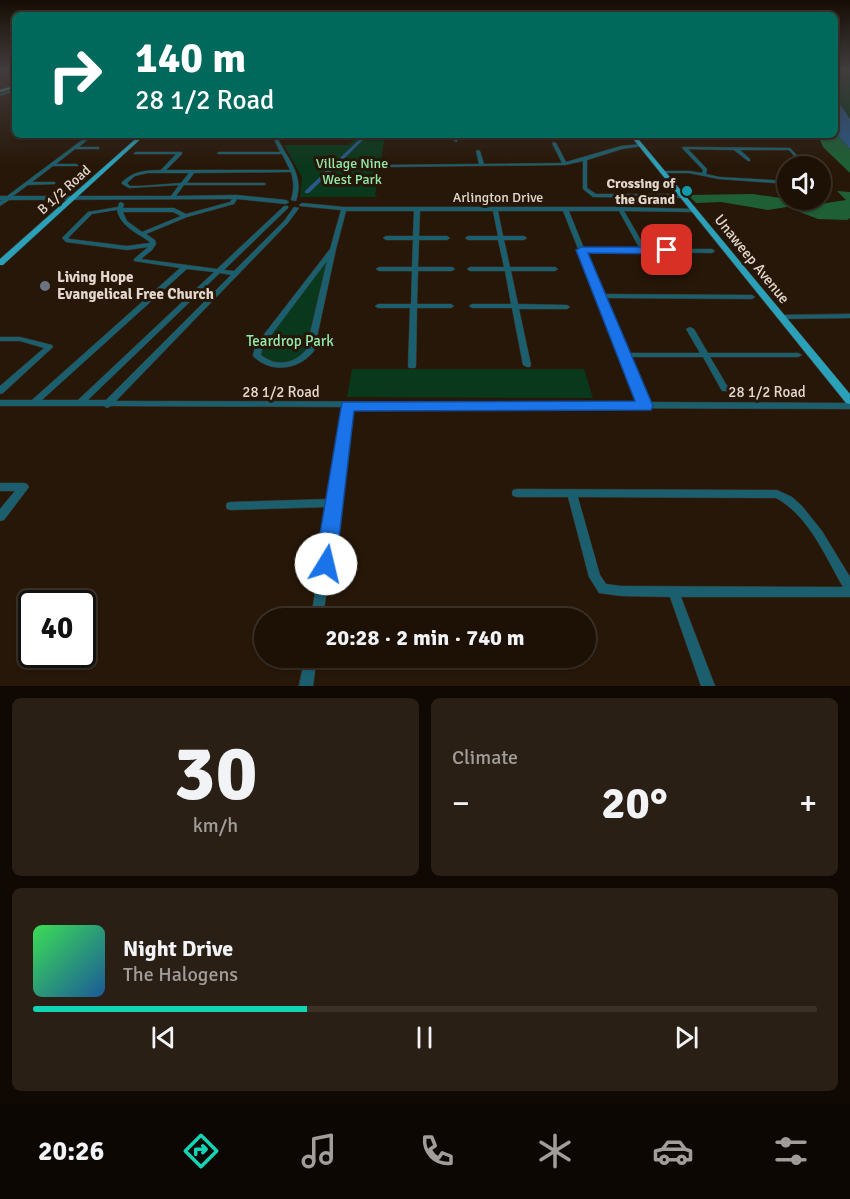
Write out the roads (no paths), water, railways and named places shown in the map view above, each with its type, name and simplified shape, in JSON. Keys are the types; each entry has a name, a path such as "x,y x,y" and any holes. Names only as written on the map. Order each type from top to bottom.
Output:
{"main road":[{"name":"B 1/2 Road","path":"0,263 140,138"},
{"name":"Unaweep Avenue","path":"635,138 850,401"}],"street":[{"path":"0,204 87,138"},
{"path":"107,405 286,222 297,205 297,183 294,171 275,138"},
{"path":"554,143 565,164"},
{"path":"385,166 565,164 585,161 629,145 640,145"},
{"path":"73,148 97,148"},
{"path":"704,174 705,170 684,148 790,149 796,156"},
{"path":"735,148 748,159"},
{"path":"478,151 482,165"},
{"path":"136,153 180,153 163,171"},
{"path":"219,153 284,153"},
{"path":"585,161 585,189 595,196 682,196"},
{"path":"51,165 76,165"},
{"path":"264,184 183,184 134,187 126,186 125,181 139,173 163,171 294,171"},
{"path":"172,198 193,171"},
{"path":"662,172 777,182"},
{"path":"27,184 53,183"},
{"path":"0,198 236,197 286,205"},
{"path":"142,234 185,216 232,203 236,197"},
{"path":"120,209 126,198"},
{"path":"79,404 286,205"},
{"name":"Arlington Drive","path":"286,205 344,209 693,210"},
{"path":"153,244 127,248 68,241 65,238 90,213 120,209 174,210 185,216"},
{"path":"120,209 127,224 150,238 153,244"},
{"path":"333,249 259,346 257,356 262,361 274,365 292,363 305,358 310,351 344,209"},
{"path":"412,366 417,209"},
{"path":"495,209 527,365"},
{"path":"565,209 645,406"},
{"path":"620,209 656,270"},
{"path":"386,238 447,238"},
{"path":"468,238 524,238"},
{"path":"153,244 136,260 234,273"},
{"path":"581,250 712,251"},
{"path":"34,403 185,267"},
{"path":"379,269 452,269"},
{"path":"470,269 555,270"},
{"path":"600,296 752,297"},
{"path":"378,306 451,306"},
{"path":"472,306 567,307"},
{"path":"781,316 850,316"},
{"path":"690,329 725,389"},
{"path":"0,339 20,339 49,348 0,391"},
{"path":"625,355 798,355"},
{"name":"28 1/2 Road","path":"0,403 850,406"},
{"path":"319,608 347,405"},
{"path":"0,487 24,487 0,517"},
{"path":"517,493 777,494 794,502 804,515 850,590"},
{"path":"572,493 595,577 603,589 674,592 850,590"},
{"path":"231,506 335,503"},
{"path":"674,592 708,686"},
{"path":"306,686 309,668"}],"water":[{"path":"838,101 850,119 850,149 838,136"}],"waterway":[{"path":"307,192 363,138"}],"place":[{"name":"Crossing of the Grand","path":"687,191"},
{"name":"Living Hope Evangelical Free Church","path":"45,286"}],"park label":[{"name":"Village Nine West Park","path":"352,172"},
{"name":"Teardrop Park","path":"290,341"}]}
